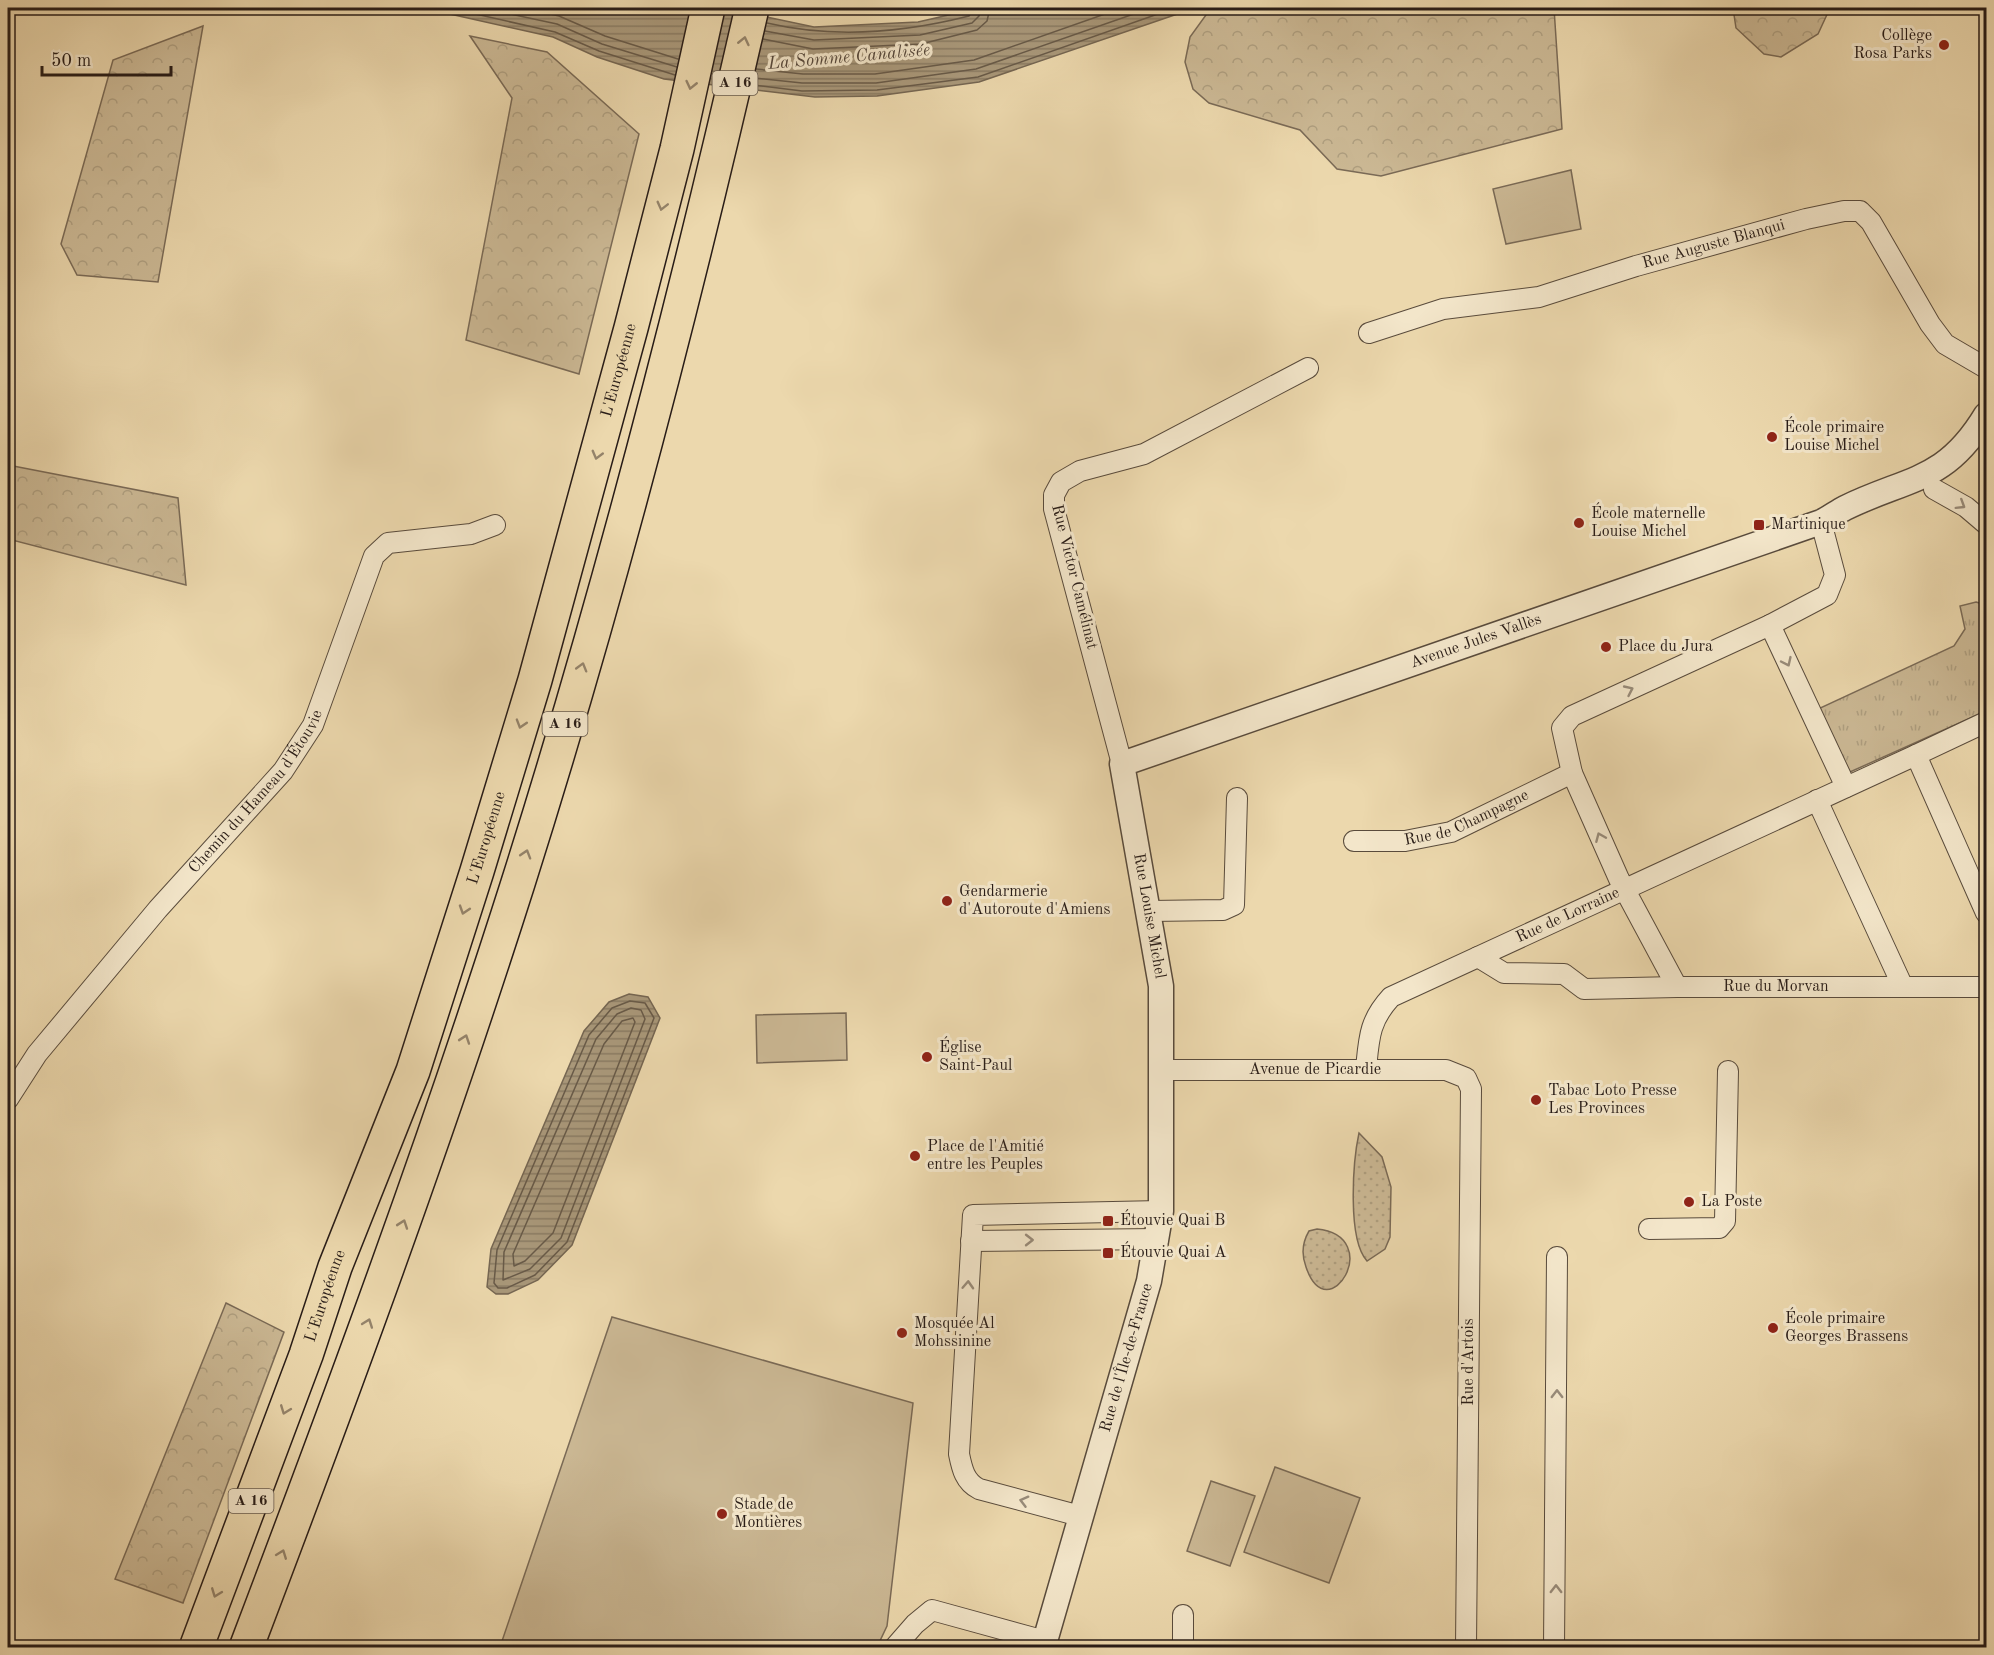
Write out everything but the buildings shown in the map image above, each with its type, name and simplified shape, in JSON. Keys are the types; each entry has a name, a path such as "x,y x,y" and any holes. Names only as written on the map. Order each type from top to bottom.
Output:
{"highway":[{"name":"L'Européenne","path":"196,1647 306,1355 335,1267 413,1071 480,860 569,558 677,149 708,8"},
{"name":"A 16","path":"246,1647 384,1280 521,872 625,515 718,159 752,8"}],"street":[{"name":"Rue Auguste Blanqui","path":"1369,333 1443,309 1539,297 1636,266 1806,219 1844,211 1860,211 1871,222 1930,324 1945,344 1986,368"},
{"name":"Rue Victor Camélinat","path":"1122,764 1054,509 1054,495 1061,482 1080,471 1144,454 1308,368"},
{"path":"1953,467 1984,432"},
{"name":"Avenue Jules Vallès","path":"1122,764 1826,520 1853,517 1934,489 1953,467"},
{"name":"Avenue Jules Vallès","path":"1826,520 1844,508 1953,467"},
{"path":"1934,489 1965,507 1986,524"},
{"path":"1677,987 1625,890 1572,773 1562,728 1572,716 1770,625 1827,595 1834,575 1826,520"},
{"name":"Chemin du Hameau d'Étouvie","path":"8,1099 37,1054 144,926 283,771 313,725 374,556 388,543 471,534 495,525"},
{"path":"1770,625 1846,787"},
{"name":"Rue de Lorraine","path":"1366,1070 1371,1028 1377,1012 1391,997 1986,722"},
{"path":"1916,755 1986,913"},
{"name":"Rue Louise Michel","path":"1122,764 1150,911 1161,986 1162,1070"},
{"name":"Rue de Champagne","path":"1354,841 1405,841 1451,832 1572,773"},
{"path":"1150,911 1223,910 1234,905 1237,798"},
{"path":"1817,800 1903,987"},
{"name":"Rue du Morvan","path":"1478,957 1504,973 1564,974 1584,989 1986,987"},
{"name":"Avenue de Picardie","path":"1162,1070 1446,1070 1466,1078"},
{"name":"Rue de l'Île-de-France","path":"894,1647 915,1623 932,1610 1044,1644 1149,1281 1158,1239 1161,1211 1162,1070"},
{"path":"1649,1229 1719,1228 1725,1221 1728,1071"},
{"name":"Rue d'Artois","path":"1466,1078 1471,1089 1467,1647"},
{"path":"1080,1516 979,1489 971,1485 962,1468 959,1454 973,1215 1161,1211"},
{"path":"971,1241 1158,1239"},
{"path":"1554,1647 1557,1257"},
{"path":"1183,1615 1183,1647"}],"green space":[{"path":"1211,8 1554,8 1562,129 1381,176 1337,169 1300,130 1209,103 1193,89 1185,62 1190,37"},
{"path":"1733,8 1830,8 1818,34 1781,57 1764,54 1736,28"},
{"path":"203,26 158,282 77,275 61,244 113,60"},
{"path":"470,36 547,52 639,134 579,374 466,340 512,98"},
{"path":"1571,170 1581,229 1506,244 1493,189"},
{"path":"8,465 178,498 186,585 8,539"},
{"path":"1976,602 1986,605 1986,711 1850,772 1818,709 1954,646 1965,629 1960,606"},
{"path":"846,1013 847,1060 757,1063 756,1015"},
{"path":"1359,1133 1382,1157 1391,1187 1390,1237 1385,1249 1367,1261 1356,1236 1354,1218 1355,1162"},
{"path":"1317,1229 1337,1235 1347,1247 1350,1261 1346,1275 1337,1285 1327,1289 1316,1284 1303,1258 1307,1235 1309,1231"},
{"path":"226,1303 284,1332 183,1603 115,1579"},
{"name":"Stade de Montières","path":"612,1317 913,1403 887,1626 877,1647 500,1647"},
{"path":"1275,1467 1360,1498 1329,1583 1244,1552"},
{"path":"1211,1481 1255,1496 1230,1566 1187,1551"}],"water":[{"name":"La Somme Canalisée","path":"423,8 724,8 814,27 918,22 979,8 1195,8 979,82 877,96 815,97 664,79 597,57 553,37"},
{"path":"629,994 648,997 660,1018 572,1245 538,1280 508,1294 496,1294 487,1287 491,1249 584,1031 609,1002"}],"place":[{"name":"Collège Rosa Parks","path":"1944,45"},
{"name":"École primaire Louise Michel","path":"1772,437"},
{"name":"École maternelle Louise Michel","path":"1579,523"},
{"name":"Martinique","path":"1759,525"},
{"name":"Place du Jura","path":"1606,647"},
{"name":"Gendarmerie d'Autoroute d'Amiens","path":"947,901"},
{"name":"Église Saint-Paul","path":"927,1057"},
{"name":"Tabac Loto Presse Les Provinces","path":"1536,1100"},
{"name":"Place de l'Amitié entre les Peuples","path":"915,1156"},
{"name":"La Poste","path":"1689,1202"},
{"name":"Étouvie Quai B","path":"1108,1221"},
{"name":"Étouvie Quai A","path":"1108,1253"},
{"name":"École primaire Georges Brassens","path":"1773,1328"},
{"name":"Mosquée Al Mohssinine","path":"902,1333"},
{"name":"Stade de Montières","path":"722,1514"}]}
